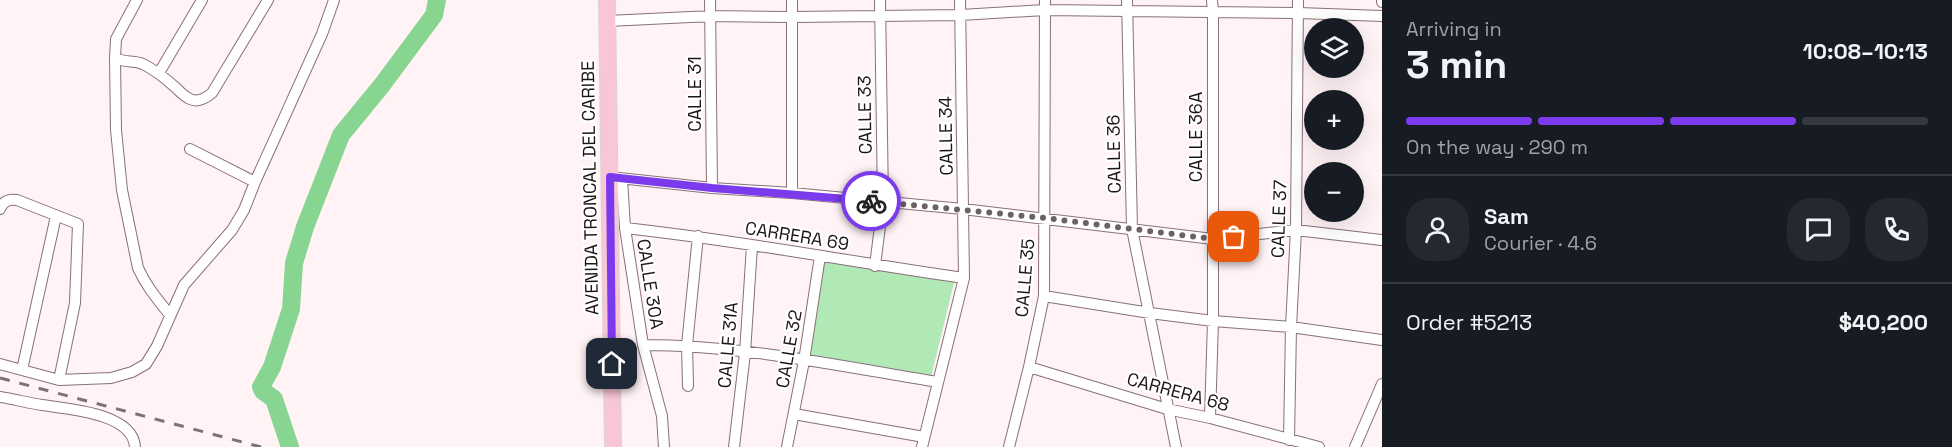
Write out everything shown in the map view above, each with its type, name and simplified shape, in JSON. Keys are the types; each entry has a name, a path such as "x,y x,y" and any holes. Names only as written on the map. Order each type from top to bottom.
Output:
{"highway":[{"name":"AVENIDA TRONCAL DEL CARIBE","path":"608,0 616,178 613,447"}],"street":[{"path":"137,0 116,39 116,130 122,190 138,268 151,292 170,315"},
{"path":"159,74 202,0"},
{"path":"115,58 126,62 138,62 159,74 190,99 205,98 212,93 268,0"},
{"path":"0,364 59,380 111,378 132,372 146,364 157,346 184,285 232,230 244,210 322,34 334,0"},
{"name":"CALLE 31","path":"710,0 712,188"},
{"path":"792,0 792,193"},
{"name":"CALLE 33","path":"875,266 883,202 880,0"},
{"name":"CALLE 34","path":"923,442 964,278 960,0"},
{"name":"CALLE 36","path":"1127,0 1132,229 1176,447"},
{"name":"CALLE 36A","path":"1210,418 1213,321 1212,0"},
{"name":"CALLE 37","path":"1289,440 1296,230 1298,0"},
{"path":"608,21 711,16 961,15 1045,5 1127,12 1382,16"},
{"name":"CALLE 35","path":"1009,447 1044,296 1045,5"},
{"path":"190,149 255,182"},
{"path":"616,178 963,209 1213,239 1296,230 1382,240"},
{"name":"CALLE 30A","path":"616,178 643,345"},
{"path":"0,209 9,199 17,200 76,222 78,226 75,303 59,380"},
{"path":"21,370 56,216"},
{"name":"CARRERA 69","path":"625,228 698,236 875,266 964,278"},
{"path":"688,386 687,345 698,236"},
{"name":"CALLE 31A","path":"734,447 745,353 752,246"},
{"name":"CALLE 32","path":"787,447 804,360 820,256"},
{"path":"1044,296 1150,313 1291,327 1382,340"},
{"path":"664,447 662,416 643,345 687,345 804,360 937,382"},
{"name":"CARRERA 68","path":"1029,367 1167,409 1319,447"},
{"path":"1355,447 1382,384"},
{"path":"0,397 78,410 108,418 127,429 135,441 135,447"},
{"path":"794,414 923,442"}],"green space":[{"path":"824,260 955,279 931,377 808,357"}],"waterway":[{"path":"290,447 274,399 261,387 272,367 291,309 294,263 305,227 341,135 434,15 437,0"}],"railway":[{"path":"0,378 261,447"}],"way so far":[{"path":"871,201 1045,218 1213,239 1234,237"}],"route":[{"path":"612,364 610,177 871,201"}]}
